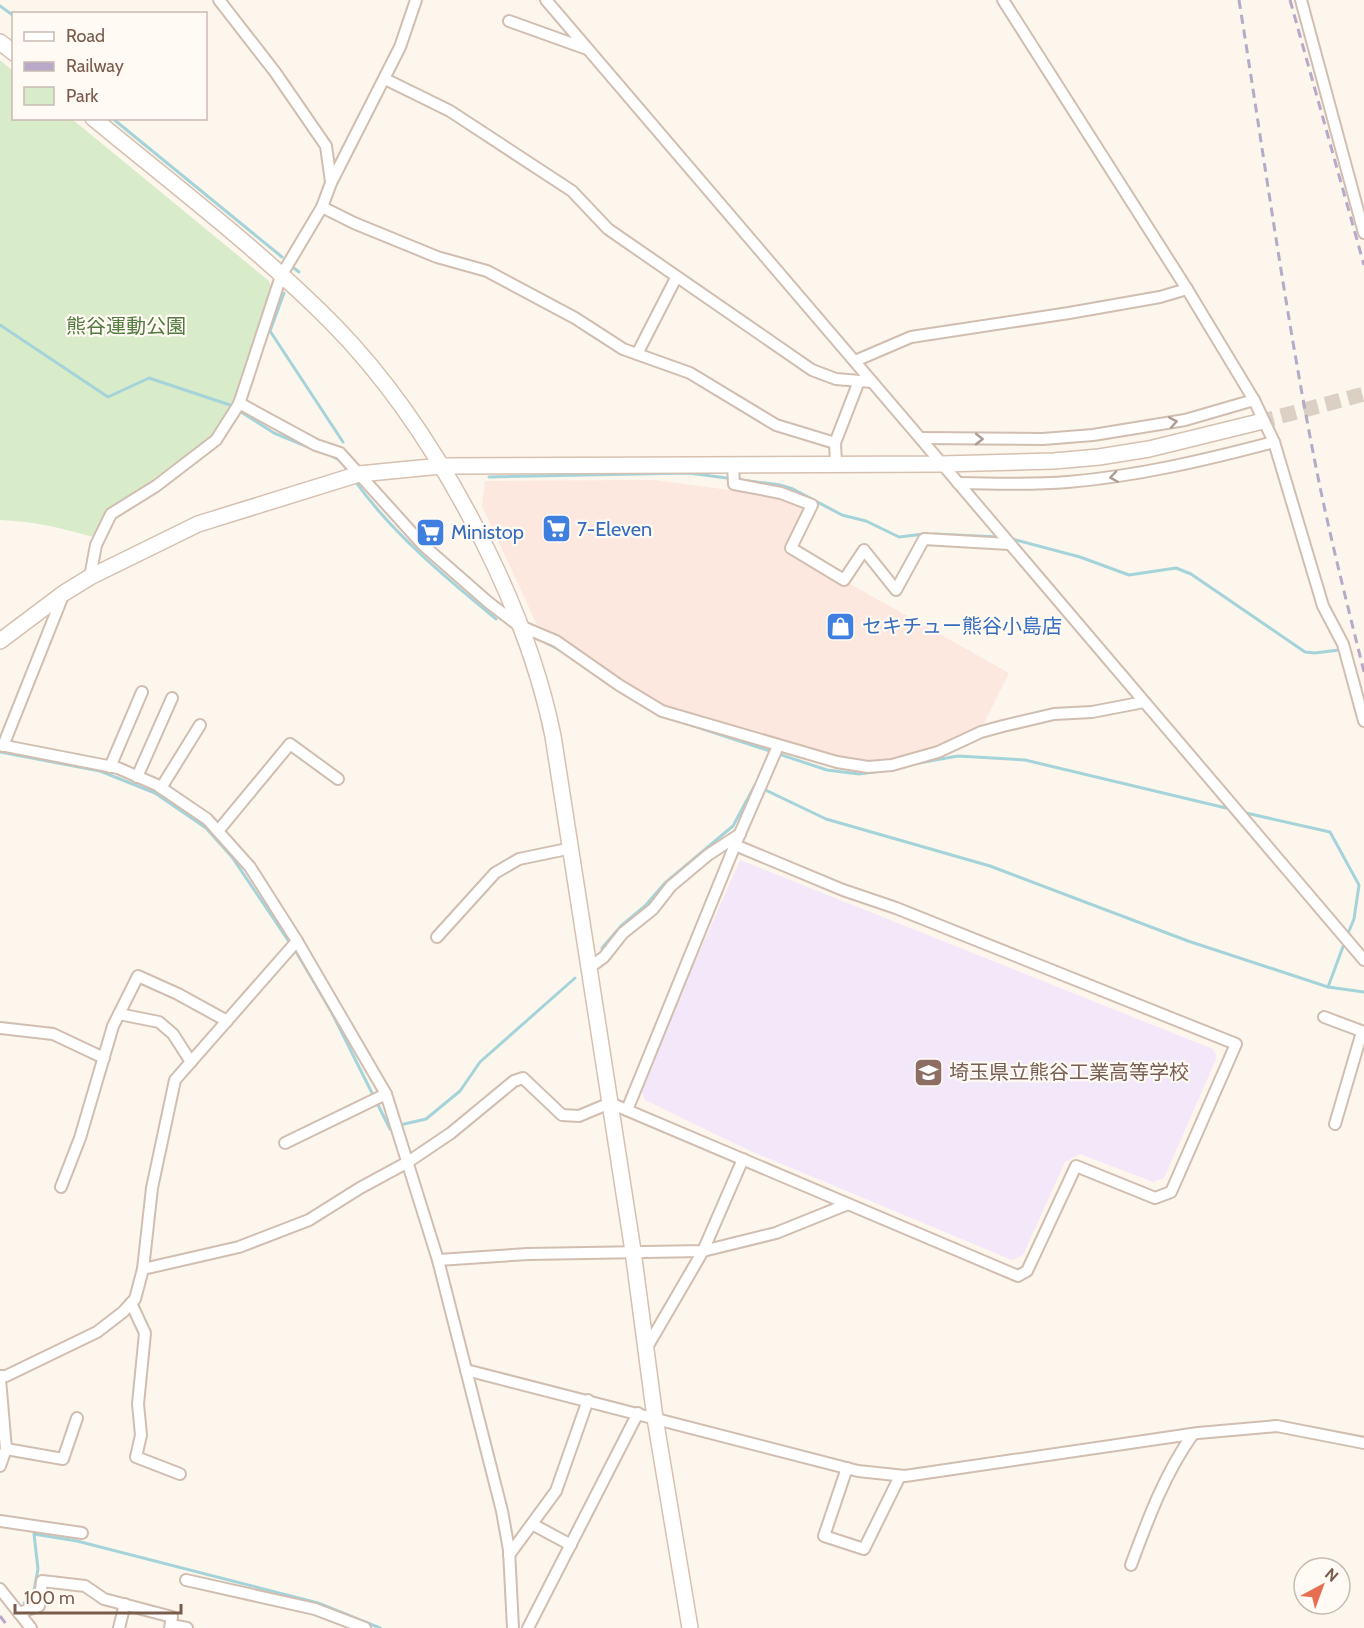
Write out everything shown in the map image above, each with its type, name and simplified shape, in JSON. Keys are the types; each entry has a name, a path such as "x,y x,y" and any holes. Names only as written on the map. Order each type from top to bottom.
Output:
{"street":[{"path":"219,0 275,72 326,146 331,183"},
{"path":"90,577 96,544 111,514 156,486 216,440 239,404 281,276 322,207 331,183 385,79 400,47 416,0"},
{"path":"546,0 997,530 1083,627 1364,960"},
{"path":"1003,0 1187,289 1254,400 1274,442 1323,606 1343,644 1364,721"},
{"path":"1301,0 1364,233"},
{"path":"509,21 588,49"},
{"path":"0,42 12,51"},
{"path":"385,79 450,111 572,191 608,230 812,370 836,379 872,382"},
{"path":"95,120 219,222 334,325 399,404 441,466 508,594 546,700 572,848 633,1251 655,1418 690,1628"},
{"path":"322,207 354,223 438,257 488,271 575,318 623,349 690,373 776,425 835,443"},
{"path":"637,354 676,278"},
{"path":"855,361 911,337 1092,309 1160,297 1187,289"},
{"path":"836,464 835,443 859,381"},
{"path":"921,438 1043,439 1093,435 1185,420 1254,400"},
{"path":"239,404 316,445 340,453 354,476 423,545 488,602 518,625 556,641 619,685 662,711 778,746 837,762 868,767 892,765 938,752 981,732 1003,726 1054,714 1092,712 1144,702"},
{"path":"0,641 64,593 90,577 198,524 354,476 441,466 733,467 1054,461 1149,449 1259,422"},
{"path":"958,483 1029,484 1106,478 1164,469 1274,442"},
{"path":"733,467 734,484 781,493 812,505 791,548 844,580 864,550 896,590 924,539 1009,544"},
{"path":"64,593 1,746 110,766 160,788 207,819 218,831 250,867 297,941 384,1095 408,1162 438,1260 502,1511 509,1555 513,1628"},
{"path":"110,766 142,692"},
{"path":"137,777 172,698"},
{"path":"160,788 200,725"},
{"path":"218,831 290,744 338,779"},
{"path":"627,1110 778,746"},
{"path":"589,968 604,957 623,933 653,909 671,886 708,855 740,833"},
{"path":"143,1269 239,1248 309,1220 360,1188 408,1162 451,1133 514,1081 524,1078 562,1115 579,1116 610,1103 1018,1276 1027,1271 1076,1166 1155,1198 1171,1192 1236,1044 897,908 843,890 735,845"},
{"path":"437,937 495,873 519,859 572,848"},
{"path":"0,1466 6,1449 0,1378 97,1332 123,1312 135,1299 143,1269 152,1188 175,1080 297,941"},
{"path":"61,1187 80,1138 113,1026 138,976 178,994 227,1021"},
{"path":"119,1014 159,1022 173,1034 191,1062"},
{"path":"1324,1017 1363,1032 1335,1124"},
{"path":"0,1029 53,1034 104,1058"},
{"path":"285,1143 384,1095"},
{"path":"646,1349 702,1251 743,1159"},
{"path":"438,1260 633,1251 702,1251 776,1233 848,1204"},
{"path":"131,1303 145,1333 138,1404 141,1435 136,1457 180,1474"},
{"path":"466,1370 847,1468 900,1476 1193,1434 1277,1426 1364,1443"},
{"path":"509,1555 556,1491 588,1400"},
{"path":"528,1628 638,1413"},
{"path":"6,1449 63,1459 77,1418"},
{"path":"1131,1565 1147,1522 1177,1457 1193,1434"},
{"path":"847,1468 824,1536 864,1549 900,1476"},
{"path":"0,1521 82,1533"},
{"path":"532,1524 571,1545"},
{"path":"186,1580 315,1609 361,1627"},
{"path":"19,1613 39,1606 42,1581 85,1586 104,1599 172,1617 171,1626 187,1628"},
{"path":"0,1589 31,1628"},
{"path":"119,1628 125,1604"}],"shaded area":[{"path":"654,480 782,497 807,509 788,549 1009,673 981,729 942,747 891,762 869,765 839,759 665,709 538,627 482,506 485,481"},
{"name":"埼玉県立熊谷工業高等学校","path":"740,860 1213,1049 1217,1057 1164,1178 1153,1182 1080,1154 1065,1162 1023,1255 1012,1260 748,1150 645,1100 640,1087"}],"green space":[{"name":"熊谷運動公園","path":"0,60 12,70 12,120 73,120 269,281 271,287 235,405 214,434 105,515 93,537 47,526 0,520"}],"waterway":[{"path":"0,6 12,15"},
{"path":"114,120 282,257"},
{"path":"294,268 299,272"},
{"path":"284,293 270,331 343,442"},
{"path":"0,325 108,397 149,378 230,405 274,433 313,449"},
{"path":"328,454 341,461 349,473"},
{"path":"489,477 689,473 780,485 793,489 842,515 866,521 899,537 924,534"},
{"path":"355,481 403,537 496,619"},
{"path":"934,534 999,537"},
{"path":"1012,539 1080,557 1129,575 1176,568 1191,574 1305,652 1339,650"},
{"path":"546,643 564,652"},
{"path":"685,723 827,770 859,774 874,772"},
{"path":"0,752 100,771 155,793 206,828 232,857 298,955 332,1013 390,1129 394,1127"},
{"path":"913,764 958,756 1025,760 1226,808"},
{"path":"602,948 665,883 733,826 755,785 826,819 990,866 1188,941 1328,987 1364,992"},
{"path":"1246,813 1330,832 1359,885 1354,919 1349,931"},
{"path":"1328,987 1344,944"},
{"path":"400,1125 426,1119 460,1091 480,1062 575,978"},
{"path":"24,1603 32,1601 38,1569 34,1534 77,1541 318,1603 380,1628"}],"tunnel":[{"path":"1259,422 1364,394"}],"railway":[{"path":"1239,0 1308,426 1330,533 1364,672"},
{"path":"1290,0 1364,265"},
{"path":"0,1616 9,1628"}],"place":[{"name":"7-Eleven","path":"556,529"},
{"name":"Ministop","path":"430,532"},
{"name":"セキチュー熊谷小島店","path":"841,626"},
{"name":"埼玉県立熊谷工業高等学校","path":"928,1072"}]}
